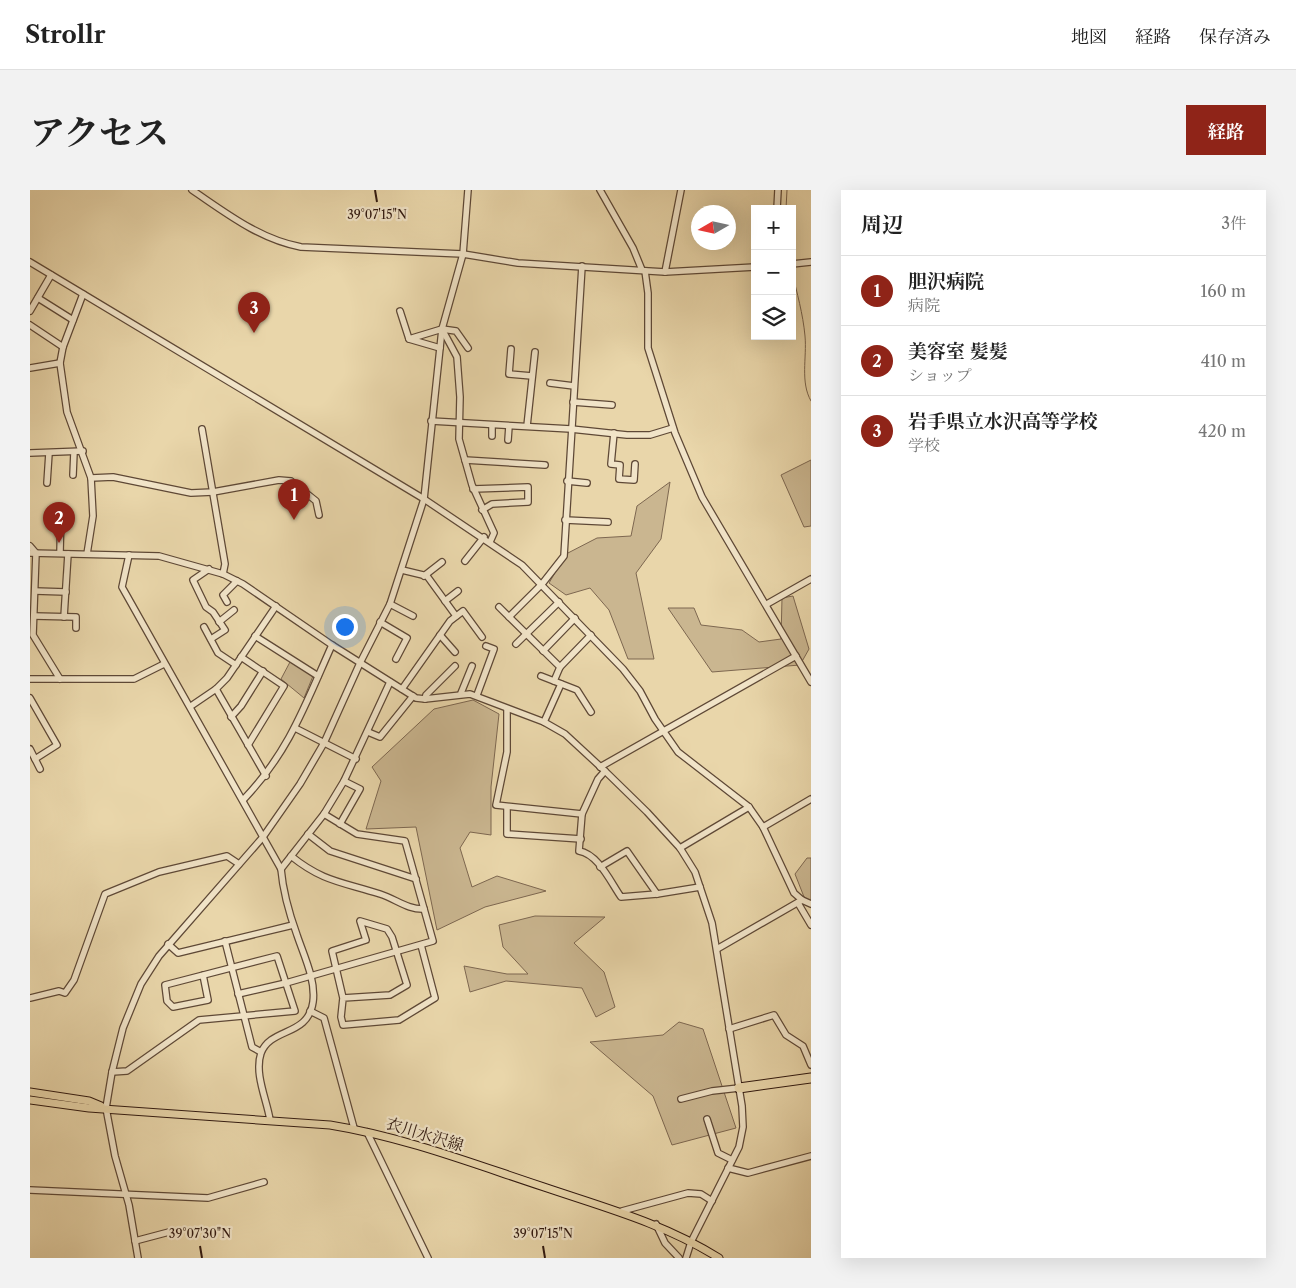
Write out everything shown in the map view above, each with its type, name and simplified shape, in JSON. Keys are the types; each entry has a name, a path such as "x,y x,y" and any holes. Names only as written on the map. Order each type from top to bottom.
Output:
{"highway":[{"path":"739,1088 811,1078"}],"main road":[{"name":"衣川水沢線","path":"30,1092 89,1101 106,1108"},
{"name":"衣川水沢線","path":"30,1100 88,1108 270,1120 354,1128 490,1168 622,1211 656,1224 719,1258"}],"street":[{"path":"192,190 244,225 280,243 300,247 463,254 518,263 664,272 751,267"},
{"path":"138,1258 127,1195 115,1156 106,1108 112,1072 123,1028 141,984 168,944 263,837 300,784 324,743 360,662 390,604 424,498 430,421 442,329 463,254 468,190"},
{"path":"600,190 644,270 648,293 648,348 673,428 702,497 767,604 811,682"},
{"path":"664,272 681,190"},
{"path":"777,205 778,190"},
{"path":"30,262 424,498 522,565 591,635 640,691 662,730 682,756 749,808 763,828 811,925"},
{"path":"796,264 811,262"},
{"path":"509,617 542,584 564,556 567,481 582,266"},
{"path":"30,311 51,275"},
{"path":"83,294 63,347 60,362 67,412 83,451 91,478 93,516 87,554"},
{"path":"38,298 73,320"},
{"path":"400,311 409,339"},
{"path":"30,325 63,347"},
{"path":"442,329 457,357 460,397 459,439 473,488 494,533 490,542"},
{"path":"409,339 442,329 456,331 468,348"},
{"path":"409,339 440,348"},
{"path":"511,349 509,374 532,376"},
{"path":"527,426 535,352"},
{"path":"30,368 60,362"},
{"path":"550,384 574,386"},
{"path":"572,402 612,405"},
{"path":"430,421 571,429 650,436 673,428"},
{"path":"492,425 492,436"},
{"path":"508,440 509,426"},
{"path":"202,429 225,564 223,574"},
{"path":"614,433 611,464 620,465 619,479 634,480 636,464"},
{"path":"30,453 83,451"},
{"path":"47,483 49,452"},
{"path":"73,475 74,452"},
{"path":"465,460 545,465"},
{"path":"91,478 113,477 186,493 213,492 278,480 291,481 316,501 319,515"},
{"path":"567,481 587,483"},
{"path":"473,488 528,487 528,502 492,504 482,510"},
{"path":"60,554 61,509"},
{"path":"565,520 608,522"},
{"path":"465,561 484,538"},
{"path":"30,546 33,553 35,591 33,635 60,679"},
{"path":"33,553 160,556 223,574 276,606 332,645 413,696 425,699 461,693 477,695 507,709 544,722 565,734 648,812 680,848 695,872 712,923 739,1088 743,1128 739,1147 691,1242 686,1258"},
{"path":"64,617 68,554"},
{"path":"129,555 122,587 164,664 191,706 244,798 281,868 283,891 310,976 313,997 310,1011 302,1024 272,1040 261,1052 260,1077 270,1120"},
{"path":"424,576 442,562"},
{"path":"209,570 193,580 206,607 213,612 225,630 211,639"},
{"path":"402,570 427,576 456,616"},
{"path":"767,604 811,579"},
{"path":"227,602 223,595 237,581"},
{"path":"35,591 66,592"},
{"path":"444,600 458,591"},
{"path":"516,644 559,602"},
{"path":"390,604 413,616"},
{"path":"191,706 216,690 236,665 276,606"},
{"path":"500,607 560,668"},
{"path":"219,622 234,610"},
{"path":"402,690 450,621 463,611 482,637"},
{"path":"34,616 76,617 76,628"},
{"path":"543,651 574,618"},
{"path":"380,622 407,638 396,659"},
{"path":"204,627 218,653 236,665"},
{"path":"440,635 456,652"},
{"path":"554,681 560,668 591,635"},
{"path":"255,636 318,676"},
{"path":"244,798 266,776 296,728 332,645"},
{"path":"477,695 494,649 486,646"},
{"path":"700,887 658,894 621,897 594,857 579,850 582,814 602,769 662,730 796,656"},
{"path":"241,657 284,686 248,745"},
{"path":"30,679 134,679 164,664"},
{"path":"425,699 426,695 454,666"},
{"path":"461,693 472,666"},
{"path":"232,718 262,671"},
{"path":"541,676 578,690 590,712"},
{"path":"281,868 324,814 344,781 356,759 390,682"},
{"path":"544,722 561,684"},
{"path":"216,690 266,776"},
{"path":"368,732 380,736 413,696"},
{"path":"30,699 57,745 36,759"},
{"path":"507,709 507,752 496,805 582,814"},
{"path":"296,728 356,759"},
{"path":"30,749 40,768"},
{"path":"340,824 360,789 344,781"},
{"path":"763,828 811,799"},
{"path":"507,807 507,834 581,839"},
{"path":"680,848 749,808"},
{"path":"238,994 286,983 433,941 405,841 357,834 324,814"},
{"path":"308,834 330,851 416,879"},
{"path":"600,867 627,851 658,894"},
{"path":"30,998 59,991 65,993 74,980 105,894 158,872 227,856 239,864"},
{"path":"291,856 327,880 382,895 414,910 424,910"},
{"path":"717,949 800,901 811,904"},
{"path":"343,998 390,995 407,985 397,952 387,929 360,921 366,940 332,951 338,968 343,998 341,1017 343,1025 399,1020 436,998 421,945"},
{"path":"168,944 178,953 294,925"},
{"path":"225,942 230,969 252,1047 261,1052"},
{"path":"112,1072 127,1071 199,1020 295,1011 277,956 230,969 203,975 165,985 168,1001 173,1007 208,1000 203,975"},
{"path":"310,1011 324,1018 354,1128"},
{"path":"729,1029 774,1016 786,1035 803,1046 811,1065"},
{"path":"681,1099 712,1091 739,1088"},
{"path":"707,1119 718,1153 732,1160"},
{"path":"367,1131 428,1258"},
{"path":"728,1168 748,1173 811,1156"},
{"path":"30,1190 208,1198 264,1182"},
{"path":"622,1211 688,1193 701,1194 712,1201"},
{"path":"656,1224 665,1243 679,1258"},
{"path":"135,1241 169,1232"}],"shaded area":[{"path":"811,460 811,526 804,527 781,475"},
{"path":"670,482 661,539 636,573 654,659 628,659 609,610 590,588 566,595 549,583 566,554 597,538 631,536 637,506"},
{"path":"793,596 809,649 800,665 712,672 668,608 694,608 701,625 742,630 759,642 781,639 782,598"},
{"path":"290,662 313,676 304,698 281,679"},
{"path":"473,700 499,714 491,787 491,835 470,832 460,848 472,887 497,876 546,891 485,907 437,930 416,827 366,829 381,781 372,767 434,709"},
{"path":"807,858 811,858 811,906 806,902 795,874"},
{"path":"535,916 605,917 574,943 604,972 615,1007 596,1017 582,988 506,981 470,992 464,966 507,974 528,974 503,947 499,925"},
{"path":"679,1022 703,1029 736,1128 672,1145 653,1096 590,1042 663,1035"}],"waterway":[{"path":"786,205 787,190"},
{"path":"796,288 804,328 806,386 811,401"}],"place":[{"name":"岩手県立水沢高等学校","path":"254,333"},
{"name":"胆沢病院","path":"294,520"},
{"name":"美容室 髪髪","path":"59,543"}]}
